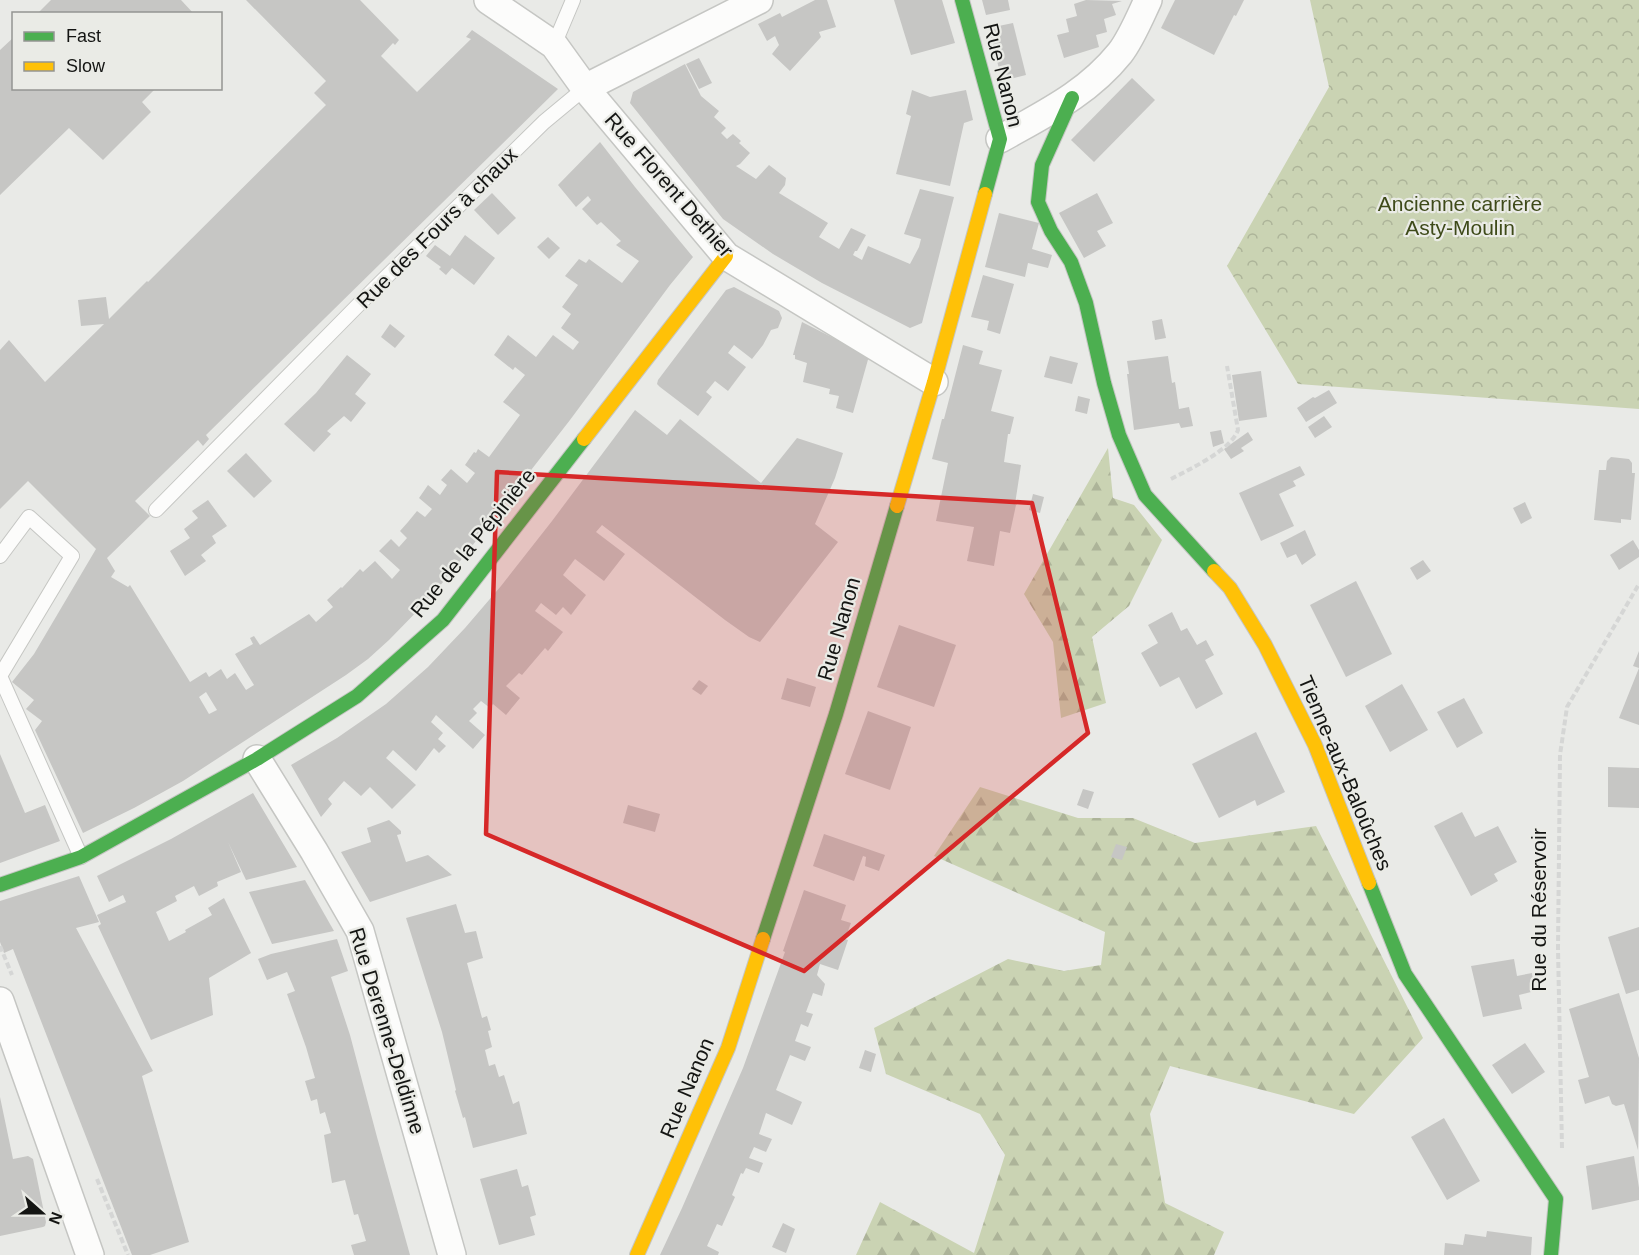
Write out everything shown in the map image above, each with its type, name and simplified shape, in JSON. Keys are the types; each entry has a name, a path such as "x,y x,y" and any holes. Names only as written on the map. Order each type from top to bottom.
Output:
{"street":[{"name":"Rue Florent Dethier","path":"488,0 554,45 585,88 726,256 934,382"},
{"name":"Rue des Fours à chaux","path":"585,88 759,0"},
{"name":"Rue Nanon","path":"637,1255 728,1048 836,714 934,382 1000,139 962,0"},
{"path":"1000,139 1072,98 1097,79 1121,51 1148,0"},
{"name":"Tienne-aux-Baloûches","path":"1072,98 1042,165 1038,202 1051,231 1071,262 1086,303 1104,383 1119,435 1144,495 1230,588 1265,645 1315,745 1405,974 1556,1199 1551,1255"},
{"name":"Rue de la Pépinière","path":"0,885 81,857 256,759 357,696 443,620 726,256"},
{"name":"Rue Derenne-Deldinne","path":"256,759 314,851 360,931 452,1255"},
{"path":"0,1001 90,1255"}],"lane":[{"path":"554,45 573,0"},
{"name":"Rue des Fours à chaux","path":"156,510 375,288 544,122 585,88"},
{"path":"0,556 30,517 72,556 0,676 81,857"}],"path":[{"path":"1144,495 1217,453 1236,435 1238,430 1227,366"},
{"name":"Rue du Réservoir","path":"1562,1153 1560,755 1567,707 1639,584"}],"highlighted area":[{"path":"497,472 1032,503 1088,733 804,971 486,834"}],"green space":[{"name":"Ancienne carrière Asty-Moulin","path":"1310,0 1639,0 1639,409 1298,384 1227,266 1329,87"},
{"path":"1108,448 1113,498 1134,505 1162,540 1129,606 1092,637 1106,703 1061,718 1053,642 1024,594"},
{"path":"980,787 1078,818 1133,818 1195,843 1316,826 1423,1038 1354,1114 1170,1066 1150,1114 1165,1203 1224,1232 1214,1255 856,1255 880,1202 974,1253 1005,1155 980,1114 886,1074 874,1028 1008,959 1064,971 1101,965 1105,932 934,856"}],"building":[{"path":"51,0 181,0 192,12 39,12"},
{"path":"246,0 360,0 399,40 381,56 417,92 471,39 466,37 472,30 558,89 206,435 209,439 203,446 198,440 135,501 150,516 107,558 115,571 111,577 128,587 130,585 190,682 206,672 209,677 221,669 227,679 235,673 246,690 254,685 235,654 253,644 250,638 254,636 260,645 309,614 316,622 333,607 327,600 360,569 363,572 375,561 392,579 400,570 379,551 391,539 399,547 407,538 400,531 417,511 425,517 432,509 419,498 428,485 440,495 447,485 441,480 451,469 467,483 475,473 465,465 474,452 476,453 478,449 489,457 520,415 503,402 525,375 515,367 513,370 494,355 508,335 536,357 553,335 573,350 579,342 561,328 571,314 562,307 578,285 565,276 579,259 586,263 589,259 622,283 639,261 616,245 621,241 601,222 597,225 582,209 591,200 588,196 576,207 558,185 600,142 693,257 465,555 430,598 389,640 346,675 183,781 83,833 35,730 42,721 26,709 34,700 12,682 34,654 96,549 28,481 0,509 0,350 9,340 45,382 104,324 81,326 78,300 106,297 109,319 326,105 314,93 326,81","holes":["206,692 217,710 209,714 199,697"]},
{"path":"815,0 827,0 836,27 819,32 821,37 790,71 772,54 779,45 775,36 767,41 758,24 780,13 782,17"},
{"path":"894,0 942,0 955,43 911,55"},
{"path":"982,0 1008,0 1010,10 986,15"},
{"path":"1086,0 1122,1 1112,4 1116,15 1104,19 1107,32 1096,35 1099,47 1064,58 1057,35 1069,32 1066,19 1077,16 1074,4"},
{"path":"1175,0 1244,0 1214,55 1161,28"},
{"path":"1013,23 1026,75 1002,81 989,28"},
{"path":"12,39 12,90 154,90 142,102 151,112 103,160 69,128 0,195 0,50"},
{"path":"699,58 712,83 699,89 686,64"},
{"path":"685,64 701,96 719,111 714,117 726,128 721,133 727,139 733,134 750,153 736,166 756,179 769,165 786,178 785,185 779,193 828,223 819,237 839,249 851,228 866,235 853,255 862,260 868,246 910,264 921,239 904,234 920,189 954,197 922,323 910,328 822,283 773,254 723,219 630,103 633,92"},
{"path":"1132,78 1155,100 1094,162 1071,140"},
{"path":"912,90 930,97 966,90 973,120 964,123 950,186 896,174 911,116 906,114"},
{"path":"492,193 516,218 498,235 474,210"},
{"path":"1097,193 1113,223 1097,231 1106,246 1084,258 1059,213"},
{"path":"999,213 1039,223 1032,249 1052,255 1048,268 1028,263 1025,277 985,267"},
{"path":"465,235 495,258 474,285 452,268 446,275 439,269 441,267 426,256 435,245 450,256"},
{"path":"548,237 560,248 549,259 537,247"},
{"path":"983,275 1014,284 1000,334 987,330 989,321 971,317"},
{"path":"734,287 779,311 782,318 778,328 771,330 752,359 734,345 728,353 746,367 728,391 715,381 706,392 712,397 698,416 660,387 657,384 658,380 726,290"},
{"path":"1162,319 1166,338 1155,340 1152,321"},
{"path":"802,322 869,356 853,413 836,408 839,396 829,394 830,389 803,382 807,363 795,359 793,355"},
{"path":"390,324 405,336 395,348 381,337"},
{"path":"963,345 983,351 979,364 1002,370 991,411 1014,417 1010,434 1008,434 1004,462 1021,465 1010,533 1000,531 994,566 967,561 974,527 936,521 948,463 932,459"},
{"path":"347,355 371,374 355,394 366,403 351,422 344,416 327,431 331,434 314,452 284,424 316,393"},
{"path":"1050,356 1078,363 1072,384 1044,377"},
{"path":"1168,356 1179,409 1189,407 1193,426 1181,428 1179,423 1134,430 1127,361"},
{"path":"1261,371 1267,417 1239,421 1232,375"},
{"path":"1329,390 1337,403 1306,422 1297,408"},
{"path":"1078,396 1090,399 1087,414 1075,411"},
{"path":"635,410 667,435 680,419 761,483 797,438 843,453 815,524 838,542 760,642 725,620 602,525 596,532 625,554 604,581 575,559 563,575 586,595 571,615 563,607 556,615 541,603 535,611 563,632 548,651 545,648 522,675 519,673 506,686 520,698 506,715 493,704 490,708 481,701 473,709 477,713 469,721 485,735 473,749 436,715 431,722 443,733 438,739 446,746 439,753 434,748 416,771 393,750 386,758 416,785 392,809 370,787 361,796 344,781 328,799 332,804 321,817 291,765 337,738 386,704 428,667 501,586"},
{"path":"1324,416 1332,427 1315,438 1308,427"},
{"path":"1221,430 1224,443 1213,447 1210,432"},
{"path":"1248,432 1253,440 1241,448 1244,451 1231,459 1224,449"},
{"path":"246,453 272,481 254,498 227,471"},
{"path":"1611,457 1629,459 1632,463 1632,473 1635,473 1631,520 1621,519 1621,523 1594,520 1599,470 1606,470 1607,461"},
{"path":"1300,466 1305,475 1293,481 1296,486 1279,494 1294,526 1261,541 1239,493"},
{"path":"1033,494 1044,497 1040,513 1029,510"},
{"path":"208,500 227,526 212,536 216,543 201,555 206,561 185,576 170,551 190,538 184,529 198,518 192,511"},
{"path":"1525,502 1532,518 1521,524 1513,508"},
{"path":"1305,530 1316,555 1302,565 1296,554 1287,558 1280,543"},
{"path":"1633,540 1639,550 1639,557 1619,570 1610,555"},
{"path":"1423,560 1431,571 1417,580 1410,568"},
{"path":"1356,581 1392,654 1346,677 1310,605"},
{"path":"1172,612 1181,631 1187,628 1197,645 1206,640 1214,655 1205,660 1223,694 1196,709 1179,677 1160,687 1141,653 1158,643 1148,625"},
{"path":"899,625 956,645 934,707 877,687"},
{"path":"1639,651 1639,668 1633,666"},
{"path":"1639,668 1639,725 1619,718"},
{"path":"787,678 816,687 810,707 781,699"},
{"path":"699,680 708,686 701,695 692,689"},
{"path":"1402,684 1428,730 1390,752 1365,706"},
{"path":"1464,698 1483,733 1457,748 1437,712"},
{"path":"868,711 911,727 890,790 845,774"},
{"path":"1256,732 1285,792 1257,806 1255,800 1219,818 1192,764"},
{"path":"0,754 25,813 45,805 60,841 0,863"},
{"path":"1608,767 1639,768 1639,808 1608,807"},
{"path":"1083,789 1094,792 1088,809 1077,805"},
{"path":"253,793 297,867 246,880 228,842 241,872 217,882 218,886 199,896 194,886 175,896 177,901 156,912 169,941 212,915 208,908 224,898 251,953 209,978 213,1015 151,1040 98,926 101,924 97,915 126,902 123,895 109,902 97,876 171,839"},
{"path":"628,805 660,814 655,832 623,823"},
{"path":"1462,812 1475,837 1498,826 1517,862 1494,874 1498,881 1471,896 1434,826"},
{"path":"389,820 401,831 401,834 397,835 406,862 428,855 452,875 370,902 341,852 371,842 367,828"},
{"path":"824,834 885,855 879,871 865,866 866,857 863,856 854,881 813,866"},
{"path":"1116,844 1127,847 1122,860 1111,857"},
{"path":"79,876 99,922 76,928 153,1071 142,1076 189,1242 150,1255 132,1255 13,949 4,953 0,942 0,901"},
{"path":"305,880 334,931 272,944 249,892"},
{"path":"804,890 846,905 841,920 851,923 838,970 820,964 817,975 825,984 822,996 813,993 806,1012 813,1014 808,1027 801,1024 795,1041 811,1047 805,1061 790,1055 776,1090 802,1102 792,1125 766,1113 759,1134 772,1139 766,1152 754,1147 749,1158 763,1163 759,1173 746,1168 743,1174 741,1173 732,1195 735,1197 722,1226 717,1224 707,1246 719,1252 718,1255 660,1255 743,1068 785,952 783,951"},
{"path":"456,904 465,933 476,931 483,958 467,963 482,1018 487,1016 491,1030 488,1031 492,1047 485,1050 489,1066 495,1064 499,1077 504,1075 513,1104 519,1101 527,1134 473,1148 455,1091 442,1032 406,918"},
{"path":"1639,927 1639,990 1626,994 1608,937"},
{"path":"337,939 348,971 331,977 350,1035 410,1255 354,1255 351,1245 366,1241 358,1214 354,1215 345,1180 332,1183 324,1135 331,1133 325,1112 320,1114 317,1099 311,1101 305,1081 315,1078 287,994 295,991 287,972 267,980 258,959"},
{"path":"1514,959 1517,976 1532,973 1535,991 1519,995 1522,1009 1483,1017 1471,966"},
{"path":"1619,993 1639,1058 1638,1150 1624,1104 1616,1106 1612,1104 1609,1096 1585,1104 1578,1080 1589,1077 1569,1009"},
{"path":"1525,1043 1545,1072 1512,1094 1492,1065"},
{"path":"865,1050 876,1054 871,1072 859,1068"},
{"path":"0,1097 13,1159 28,1156 33,1159 46,1222 43,1227 0,1236"},
{"path":"1444,1118 1480,1181 1447,1200 1411,1137"},
{"path":"1634,1156 1639,1200 1592,1210 1586,1166"},
{"path":"517,1169 522,1187 528,1185 536,1215 530,1217 535,1235 499,1245 480,1179"},
{"path":"783,1223 795,1229 786,1253 772,1247"},
{"path":"1487,1231 1532,1237 1531,1255 1444,1255 1445,1243 1463,1245 1465,1234 1486,1237"}],"traffic: fast":[{"path":"962,0 1000,139 985,194"},
{"path":"1072,98 1042,165 1038,202 1051,231 1071,262 1086,303 1104,383 1119,435 1145,495 1214,571"},
{"path":"0,885 81,857 257,759 357,696 443,620 584,439"},
{"path":"763,939 836,714 897,506"},
{"path":"1369,883 1405,974 1556,1199 1551,1255"}],"traffic: slow":[{"path":"897,506 934,382 985,194"},
{"path":"584,439 726,256"},
{"path":"1214,571 1230,588 1265,645 1315,745 1369,883"},
{"path":"637,1255 728,1048 763,939"}]}
